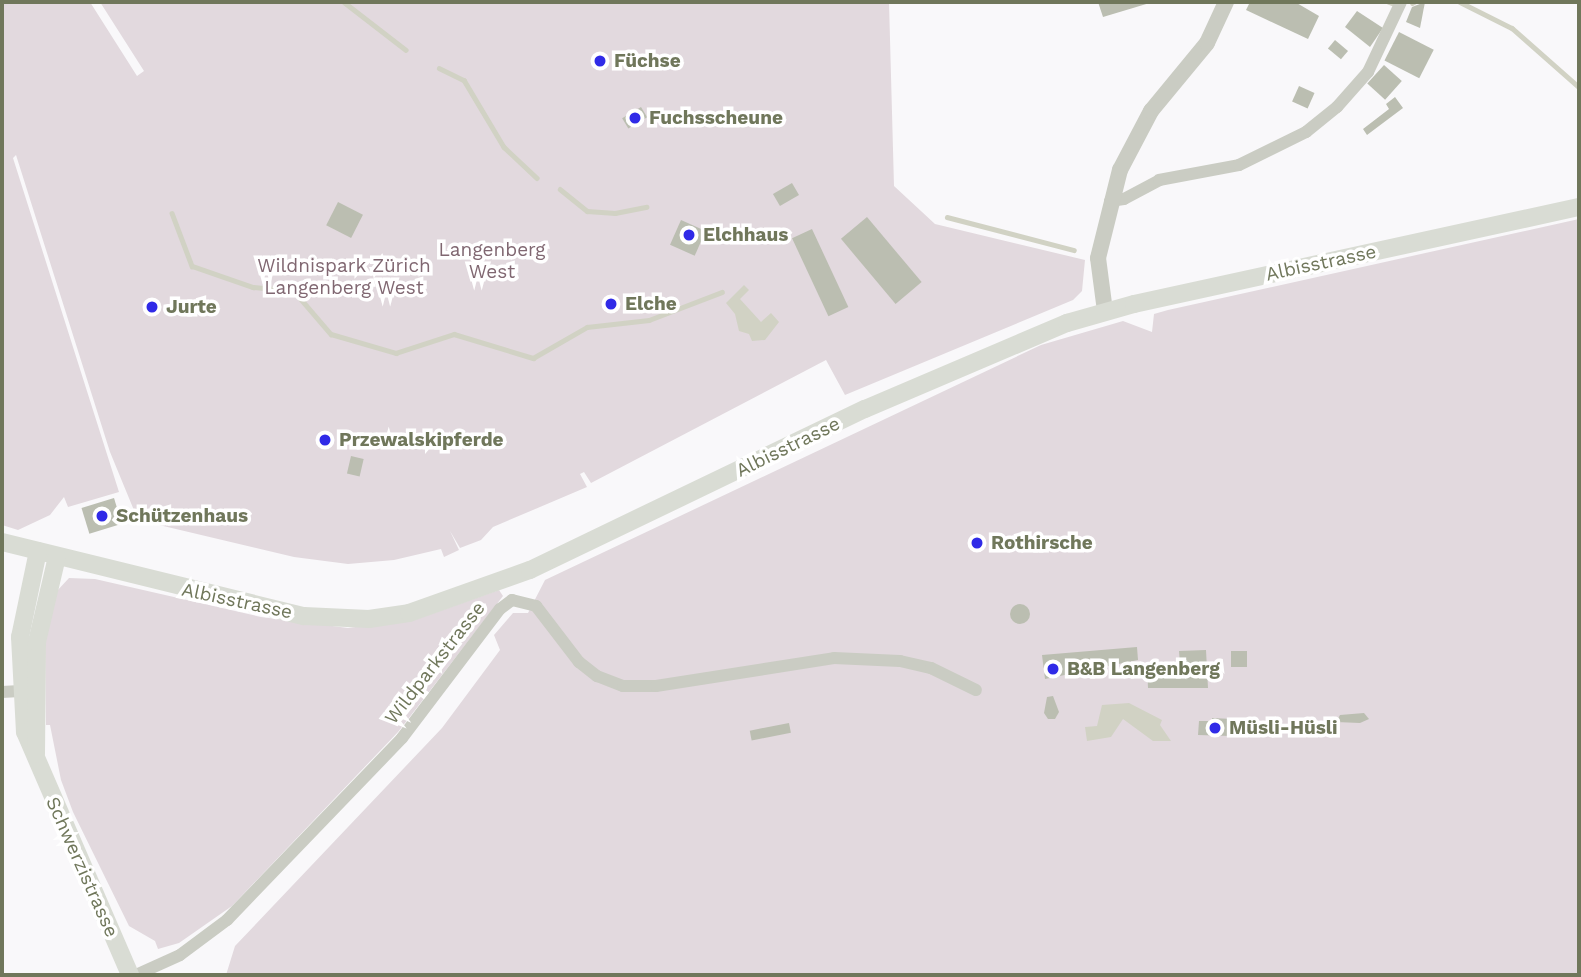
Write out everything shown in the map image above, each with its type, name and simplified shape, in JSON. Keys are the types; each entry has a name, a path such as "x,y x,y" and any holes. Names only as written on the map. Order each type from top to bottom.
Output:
{"main road":[{"name":"Albisstrasse","path":"2,542 304,616 369,619 409,613 530,570 865,410 1026,339 1105,311 1579,207"},
{"name":"Schwerzistrasse","path":"38,551 20,637 36,758 130,975"},
{"name":"Schwerzistrasse","path":"28,691 38,633 57,556"}],"street":[{"path":"1105,311 1098,258 1110,201 1140,130 1207,43 1226,2"},
{"path":"1110,201 1124,199 1159,180 1239,165 1306,132 1337,107 1368,72 1401,2"},
{"name":"Wildparkstrasse","path":"136,975 180,954 227,920 402,738 500,609 512,600 536,606 579,662 597,676 623,686 656,685 834,658 900,661 931,668 976,691"},
{"path":"2,692 28,691"}],"green space":[{"name":"Wildnispark Zürich Langenberg West","path":"2,2 90,2 137,76 144,71 100,2 889,2 894,186 935,224 1085,260 1082,291 1073,300 845,395 826,360 591,483 584,472 580,474 587,487 493,527 481,540 460,548 450,531 459,550 444,557 441,549 394,560 348,564 294,557 138,520 110,452 16,155 13,158 119,492 68,507 64,497 50,515 18,530 2,525"},
{"path":"1579,219 1579,975 226,975 235,946 442,728 500,650 494,635 513,613 528,613 545,580 1041,345 1123,321 1152,332 1154,314 1168,310"},
{"path":"69,578 95,579 261,617 348,628 417,619 499,590 503,596 398,732 232,906 179,943 158,949 155,941 129,926 73,812 61,780 50,725 46,725 45,640 56,592"}],"shaded area":[{"path":"744,285 749,290 740,299 761,322 771,313 779,322 765,340 752,341 749,334 739,331 735,314 726,303"},
{"path":"1129,703 1162,720 1160,725 1171,741 1153,741 1123,719 1111,737 1087,741 1085,727 1097,726 1102,705"}],"building":[{"path":"1098,2 1153,2 1103,17"},
{"path":"1250,2 1295,2 1319,16 1308,39 1246,10"},
{"path":"1425,2 1420,28 1406,22 1412,7"},
{"path":"1357,11 1383,28 1370,47 1345,27"},
{"path":"1399,32 1434,50 1419,78 1384,61"},
{"path":"1335,40 1348,51 1341,59 1328,48"},
{"path":"1384,65 1402,81 1385,100 1367,84"},
{"path":"1299,86 1315,93 1308,108 1292,102"},
{"path":"1395,97 1403,108 1367,135 1363,129 1389,109 1386,104"},
{"name":"Fuchsscheune","path":"641,107 647,117 628,129 622,118"},
{"path":"792,183 799,195 780,206 773,194"},
{"path":"338,202 363,215 351,238 326,225"},
{"path":"867,217 922,282 896,304 841,239"},
{"name":"Elchhaus","path":"681,220 706,231 695,256 670,245"},
{"path":"812,229 848,307 828,316 792,238"},
{"name":"Jurte","path":"152,300 157,302 157,312 152,314 147,312 145,307 147,302"},
{"path":"351,456 364,459 360,476 347,474"},
{"name":"Schützenhaus","path":"114,498 122,524 89,534 81,508"},
{"path":"1020,604 1027,607 1030,614 1027,621 1020,624 1013,621 1010,614 1013,607"},
{"path":"1137,647 1138,660 1045,679 1042,655"},
{"path":"1206,650 1208,688 1148,688 1147,667 1180,665 1179,651"},
{"path":"1231,651 1247,651 1247,667 1231,667"},
{"path":"1053,696 1059,712 1055,719 1048,719 1044,713 1047,697"},
{"path":"1364,713 1369,719 1360,723 1336,722 1340,715"},
{"name":"Müsli-Hüsli","path":"1212,718 1232,719 1231,736 1198,735 1199,721 1212,721"},
{"path":"789,723 791,733 752,740 750,731"}],"waterway":[{"path":"344,2 406,50"},
{"path":"1460,2 1512,28 1579,87"},
{"path":"439,68 464,80 504,147 537,178"},
{"path":"560,189 587,211 615,213 646,207"},
{"path":"172,213 192,266 253,287 294,291 331,334 396,353 454,334 533,358 587,327 649,320 722,292"},
{"path":"947,217 1074,250"}],"place":[{"name":"Füchse","path":"600,61"},
{"name":"Fuchsscheune","path":"635,118"},
{"name":"Elchhaus","path":"689,235"},
{"name":"Elche","path":"611,304"},
{"name":"Jurte","path":"152,307"},
{"name":"Przewalskipferde","path":"325,440"},
{"name":"Schützenhaus","path":"102,516"},
{"name":"Rothirsche","path":"977,543"},
{"name":"B&B Langenberg","path":"1053,669"},
{"name":"Müsli-Hüsli","path":"1215,728"}],"park label":[{"name":"Langenberg West","path":"492,261"}]}
